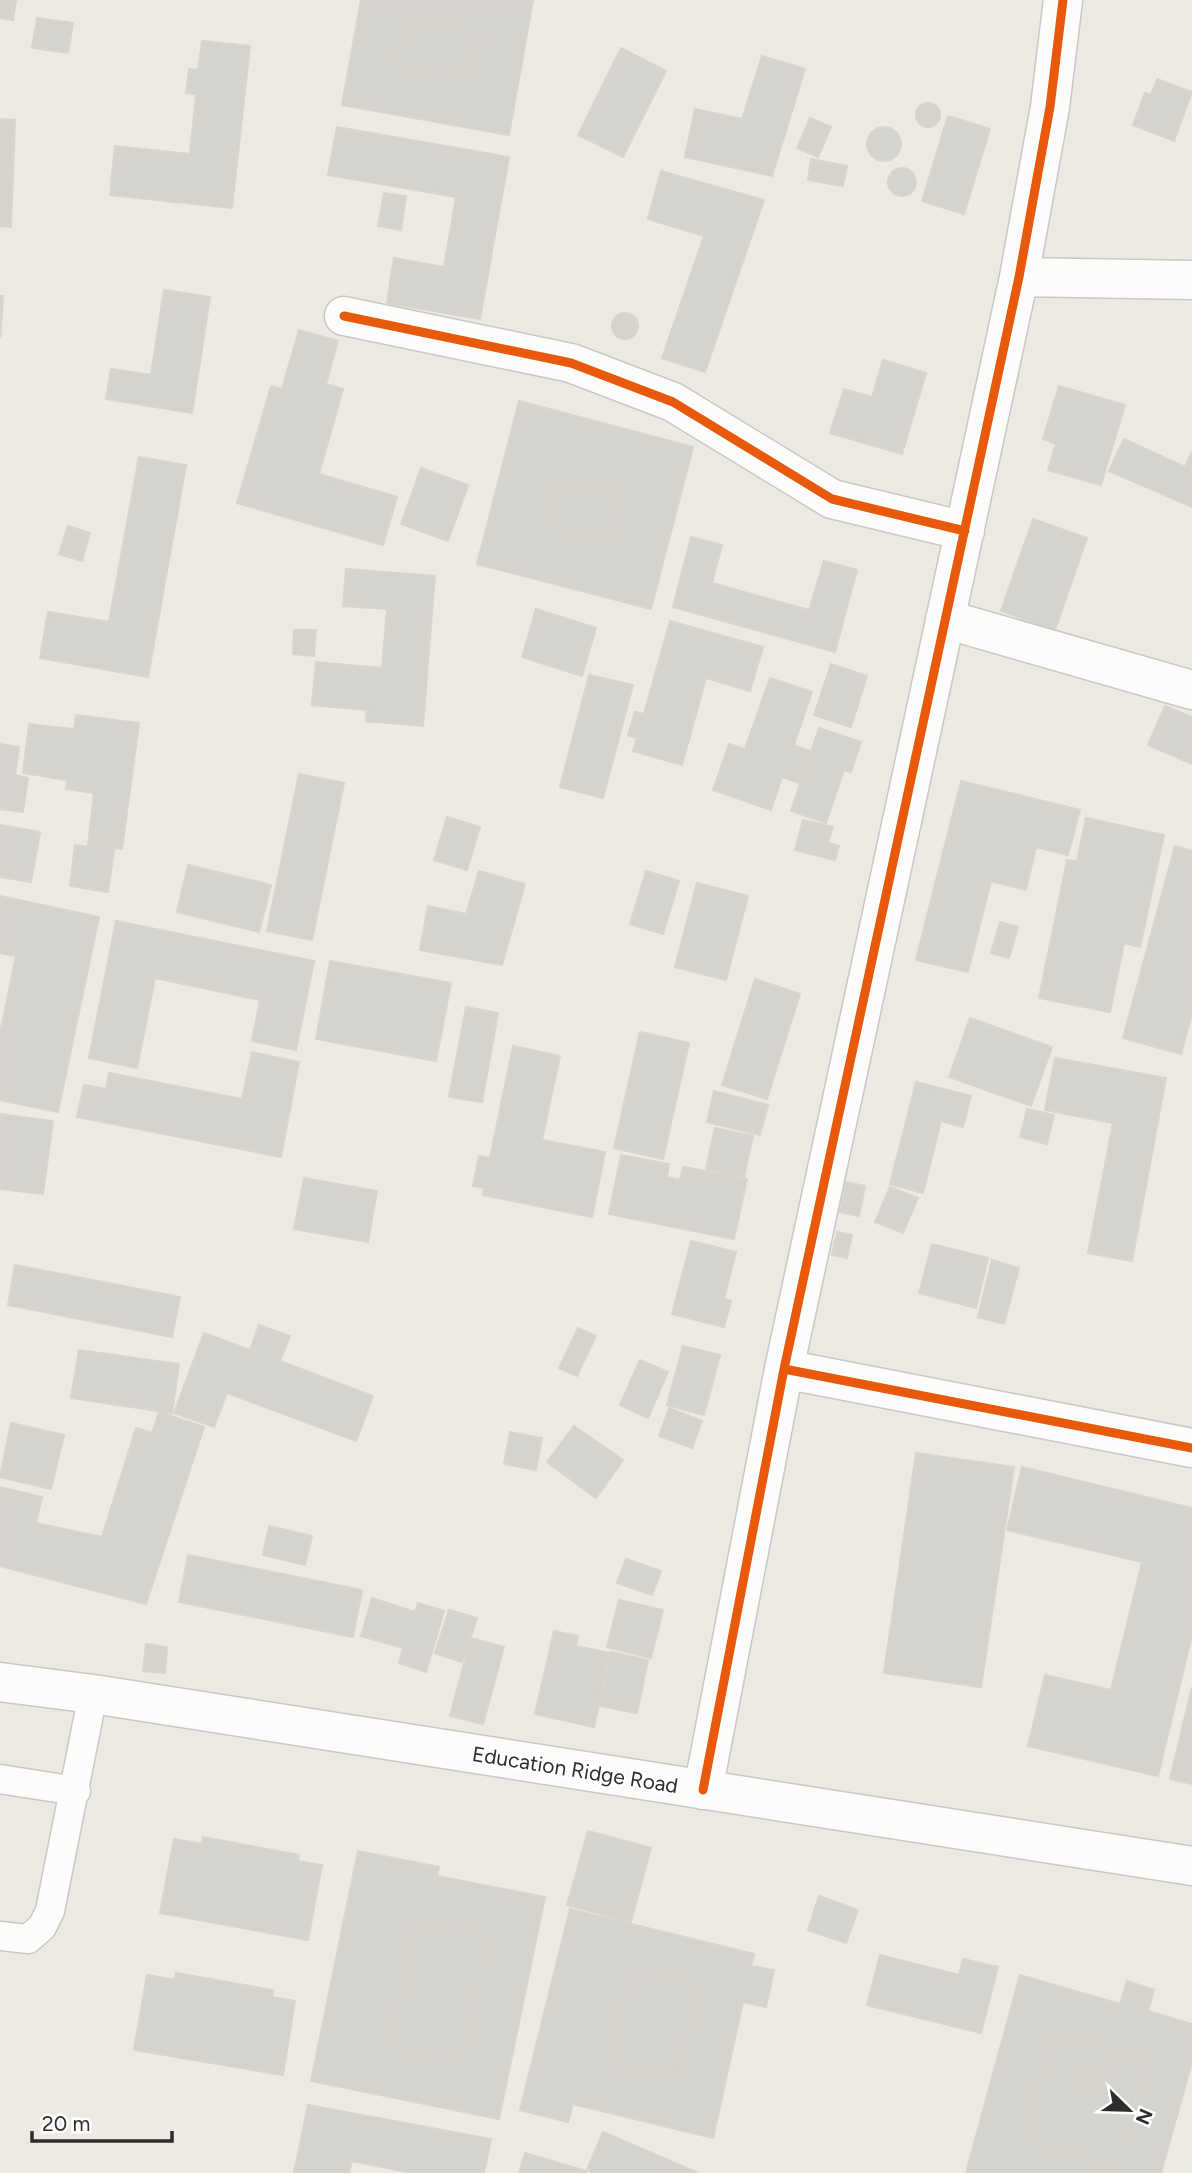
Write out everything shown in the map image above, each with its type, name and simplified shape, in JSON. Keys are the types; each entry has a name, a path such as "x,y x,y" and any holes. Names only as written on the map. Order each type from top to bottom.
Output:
{"street":[{"path":"704,1790 784,1369 1019,278 1050,107 1063,0"},
{"path":"1019,278 1192,280"},
{"path":"344,316 571,363 673,402 832,499 965,531"},
{"path":"945,619 1192,690"},
{"path":"784,1369 1192,1448"},
{"name":"Education Ridge Road","path":"0,1682 93,1694 1192,1866"}],"lane":[{"path":"0,1936 28,1939 42,1927 50,1911 76,1791 93,1694"},
{"path":"0,1779 76,1791"}],"building":[{"path":"0,0 16,0 13,20 0,18"},
{"path":"361,0 533,0 509,135 342,105","holes":["406,19 482,34 473,79 397,64"]},
{"path":"37,18 73,23 68,53 32,48"},
{"path":"406,19 482,34 473,79 397,64"},
{"path":"202,41 250,46 232,208 110,195 115,146 190,154 196,94 186,93 189,69 198,70"},
{"path":"621,48 666,71 623,157 578,135"},
{"path":"762,56 805,69 772,176 685,157 695,109 742,119"},
{"path":"1157,79 1192,92 1174,141 1133,125 1145,93 1151,95"},
{"path":"928,103 937,106 940,115 937,124 928,127 919,124 916,115 919,106"},
{"path":"948,116 990,129 964,214 922,201"},
{"path":"810,118 831,127 818,157 797,148"},
{"path":"0,119 15,120 11,227 0,226"},
{"path":"337,127 509,157 480,319 387,303 394,258 444,267 456,197 328,175"},
{"path":"884,127 896,132 901,144 896,156 884,161 872,156 867,144 872,132"},
{"path":"811,159 847,166 843,186 808,180"},
{"path":"902,168 912,172 916,182 912,192 902,196 892,192 888,182 892,172"},
{"path":"661,171 764,200 705,372 662,358 704,236 648,219"},
{"path":"384,193 406,196 401,230 378,226"},
{"path":"164,290 210,297 192,413 106,399 111,369 151,375"},
{"path":"0,296 3,296 0,338"},
{"path":"625,313 634,317 638,326 634,335 625,339 616,335 612,326 616,317"},
{"path":"299,330 338,341 326,384 343,389 319,474 397,497 383,545 237,503 271,386 282,389"},
{"path":"883,360 926,373 902,454 830,433 844,389 872,397"},
{"path":"1059,386 1125,405 1101,485 1048,470 1056,444 1043,439"},
{"path":"519,401 693,447 651,609 477,564","holes":["554,486 594,497 597,486 624,493 612,541 544,524"]},
{"path":"1124,439 1185,467 1192,452 1192,507 1109,471"},
{"path":"139,457 186,465 148,677 40,658 48,612 109,622"},
{"path":"421,468 468,485 448,541 401,524"},
{"path":"554,486 594,497 597,486 624,493 612,541 544,524"},
{"path":"1033,519 1087,538 1055,630 1001,611"},
{"path":"68,526 90,533 82,561 59,554"},
{"path":"691,537 722,545 712,583 809,610 824,561 857,570 835,652 673,607"},
{"path":"346,569 435,576 423,726 366,721 367,710 312,705 316,662 382,668 387,609 343,606"},
{"path":"536,609 596,628 582,676 522,657"},
{"path":"670,621 763,647 750,691 706,678 682,765 633,751 637,738 628,735 635,712 644,714"},
{"path":"294,630 316,630 314,656 293,654"},
{"path":"831,664 867,676 851,727 814,715"},
{"path":"589,675 633,685 603,798 560,787"},
{"path":"770,678 812,692 794,745 810,751 799,783 782,777 771,810 713,790 729,744 745,749"},
{"path":"1165,706 1192,717 1192,764 1148,745"},
{"path":"76,715 139,723 122,849 88,845 94,793 66,789 67,780 23,773 29,724 74,729"},
{"path":"819,728 861,742 851,772 844,770 826,823 791,811"},
{"path":"0,744 19,747 15,775 28,778 23,812 0,809"},
{"path":"299,774 344,783 312,940 267,931"},
{"path":"961,781 1080,810 1068,855 1036,847 1026,890 991,881 968,972 916,960"},
{"path":"447,817 480,827 467,870 434,860"},
{"path":"1086,818 1164,835 1140,947 1124,943 1110,1012 1039,998 1067,860 1077,861"},
{"path":"803,820 833,827 828,843 839,846 835,860 795,850"},
{"path":"0,825 40,832 31,882 0,877"},
{"path":"75,845 114,850 108,892 70,886"},
{"path":"1175,846 1192,851 1192,1014 1181,1054 1123,1038"},
{"path":"188,865 271,885 259,932 177,912"},
{"path":"479,871 525,884 502,965 420,950 428,906 466,914"},
{"path":"646,871 679,881 663,934 630,924"},
{"path":"697,883 748,896 726,980 675,967"},
{"path":"0,896 99,917 58,1112 0,1100 0,1033 16,956 0,953"},
{"path":"116,921 314,961 296,1050 252,1041 260,1000 155,978 137,1068 89,1058"},
{"path":"1000,922 1018,927 1009,958 991,953"},
{"path":"330,961 451,983 436,1061 316,1039"},
{"path":"755,979 800,994 767,1099 722,1085"},
{"path":"466,1007 498,1013 482,1102 449,1097"},
{"path":"970,1018 1052,1047 1031,1106 949,1077"},
{"path":"640,1032 689,1043 663,1159 614,1148"},
{"path":"513,1046 560,1056 542,1140 605,1152 592,1217 483,1195 484,1188 473,1186 479,1156 490,1158"},
{"path":"252,1052 299,1062 281,1157 77,1117 84,1085 106,1089 109,1073 242,1099"},
{"path":"1055,1058 1166,1078 1132,1261 1088,1253 1113,1123 1045,1110"},
{"path":"916,1082 971,1096 963,1127 941,1121 923,1193 890,1184"},
{"path":"714,1091 768,1105 760,1135 707,1122"},
{"path":"1027,1109 1054,1115 1047,1144 1020,1137"},
{"path":"0,1114 53,1121 43,1194 0,1189"},
{"path":"715,1128 753,1136 744,1177 706,1169"},
{"path":"621,1155 669,1164 667,1177 680,1180 683,1167 747,1179 734,1239 609,1214"},
{"path":"304,1178 377,1191 368,1242 294,1229"},
{"path":"846,1182 865,1186 859,1216 840,1212"},
{"path":"890,1187 918,1198 903,1233 875,1222"},
{"path":"837,1232 852,1235 847,1258 832,1255"},
{"path":"691,1241 736,1252 724,1299 731,1301 724,1327 672,1314"},
{"path":"932,1244 988,1258 976,1308 919,1293"},
{"path":"992,1260 1019,1268 1004,1324 978,1317"},
{"path":"15,1265 180,1297 172,1337 8,1305"},
{"path":"259,1325 290,1336 280,1361 373,1396 356,1441 227,1393 214,1427 174,1413 204,1333 250,1350"},
{"path":"578,1328 596,1336 577,1376 559,1368"},
{"path":"683,1346 720,1355 704,1415 667,1405"},
{"path":"79,1350 179,1364 172,1413 71,1398"},
{"path":"640,1360 668,1372 648,1418 620,1405"},
{"path":"669,1408 702,1421 692,1448 659,1436"},
{"path":"159,1412 204,1427 146,1604 0,1566 0,1487 42,1497 36,1523 102,1537 136,1428 152,1433"},
{"path":"11,1423 64,1435 51,1489 0,1477"},
{"path":"574,1426 623,1460 596,1498 547,1462"},
{"path":"510,1432 542,1438 536,1470 504,1464"},
{"path":"916,1453 1014,1467 981,1687 884,1673"},
{"path":"1022,1467 1192,1508 1192,1635 1158,1776 1028,1746 1045,1675 1111,1690 1142,1562 1007,1530"},
{"path":"269,1526 312,1536 305,1565 263,1555"},
{"path":"188,1555 362,1590 353,1637 179,1602"},
{"path":"626,1559 661,1571 652,1595 617,1583"},
{"path":"372,1598 415,1612 418,1603 444,1611 426,1672 399,1663 403,1648 361,1636"},
{"path":"619,1600 663,1610 651,1658 607,1647"},
{"path":"449,1610 477,1618 462,1662 435,1653"},
{"path":"554,1631 578,1636 576,1646 610,1653 594,1727 535,1714"},
{"path":"471,1638 504,1647 483,1724 450,1716"},
{"path":"146,1644 167,1647 165,1673 143,1671"},
{"path":"611,1652 648,1660 637,1713 600,1706"},
{"path":"1192,1687 1192,1784 1170,1779"},
{"path":"588,1831 651,1848 631,1922 567,1905"},
{"path":"203,1837 299,1855 298,1861 322,1865 308,1940 160,1913 174,1839 202,1844"},
{"path":"358,1851 439,1867 437,1876 545,1897 499,2119 311,2081","holes":["417,1921 488,1935 463,2060 392,2046"]},
{"path":"819,1896 858,1910 846,1943 808,1930"},
{"path":"570,1909 754,1954 751,1966 774,1970 766,2007 743,2002 713,2138 573,2104 568,2122 520,2110","holes":["644,1974 699,1986 679,2079 609,2063 627,1982 642,1985"]},
{"path":"417,1921 488,1935 463,2060 392,2046"},
{"path":"880,1955 959,1975 963,1959 998,1967 981,2033 867,2005"},
{"path":"176,1973 273,1990 272,1997 295,2001 283,2075 134,2050 147,1975 175,1980"},
{"path":"644,1974 699,1986 679,2079 609,2063 627,1982 642,1985"},
{"path":"1020,1975 1120,2004 1127,1981 1154,1990 1148,2011 1192,2024 1192,2062 1161,2173 966,2173","holes":["1053,2034 1146,2060 1116,2167 1024,2141"]},
{"path":"1053,2034 1146,2060 1116,2167 1024,2141","holes":["1085,2066 1108,2072 1101,2096 1079,2090"]},
{"path":"1085,2066 1108,2072 1101,2096 1079,2090"},
{"path":"308,2105 491,2139 484,2173 413,2173 352,2161 349,2173 294,2173"},
{"path":"603,2132 698,2173 593,2173 587,2170"},
{"path":"525,2153 586,2171 586,2173 519,2173"}],"cycle path":[{"path":"703,1790 784,1369 1019,277 1050,107 1063,0"},
{"path":"344,316 571,363 673,402 832,499 965,531"},
{"path":"784,1369 1192,1448"}]}
